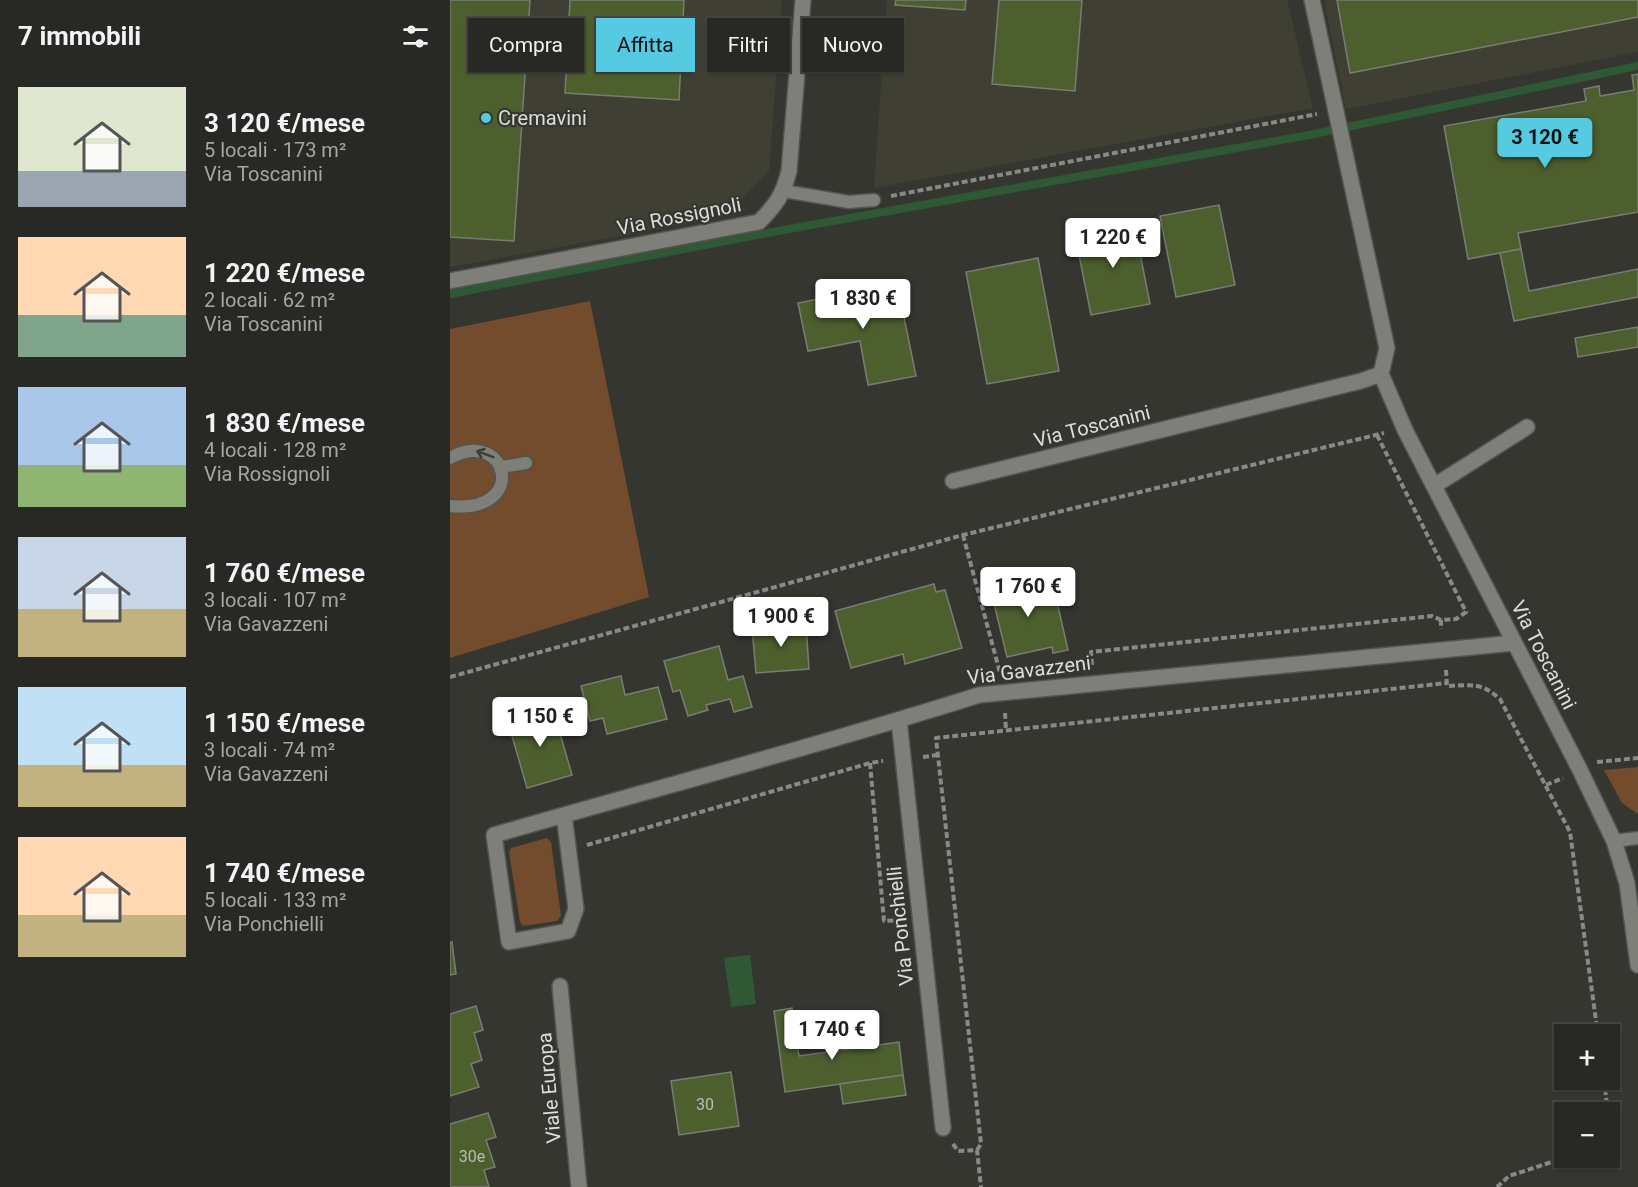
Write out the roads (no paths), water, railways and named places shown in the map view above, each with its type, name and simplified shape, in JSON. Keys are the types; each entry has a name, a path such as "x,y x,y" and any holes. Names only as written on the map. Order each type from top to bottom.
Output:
{"street":[{"name":"Via Rossignoli","path":"450,281 759,222 774,207 784,191 789,171 803,0"},
{"path":"1312,0 1387,348 1381,374"},
{"name":"Via Toscanini","path":"953,482 1361,381 1381,374 1405,430 1614,841 1627,883 1638,965"},
{"path":"1434,486 1527,427"},
{"name":"Via Gavazzeni","path":"564,814 576,909 568,931 509,942 494,835 564,814 899,720 979,695 1514,643"},
{"name":"Via Ponchielli","path":"899,720 943,1128"},
{"name":"Viale Europa","path":"560,986 579,1187"}],"lane":[{"path":"784,191 849,202 874,200"},
{"path":"450,458 465,451 477,451 493,456 502,467 503,477 498,491 491,499 480,505 450,506"},
{"path":"502,467 526,463"},
{"path":"1614,841 1638,838"}],"waterway":[{"path":"450,294 778,231 1314,134 1638,66"}],"place":[{"name":"Cremavini","path":"486,118"}]}
